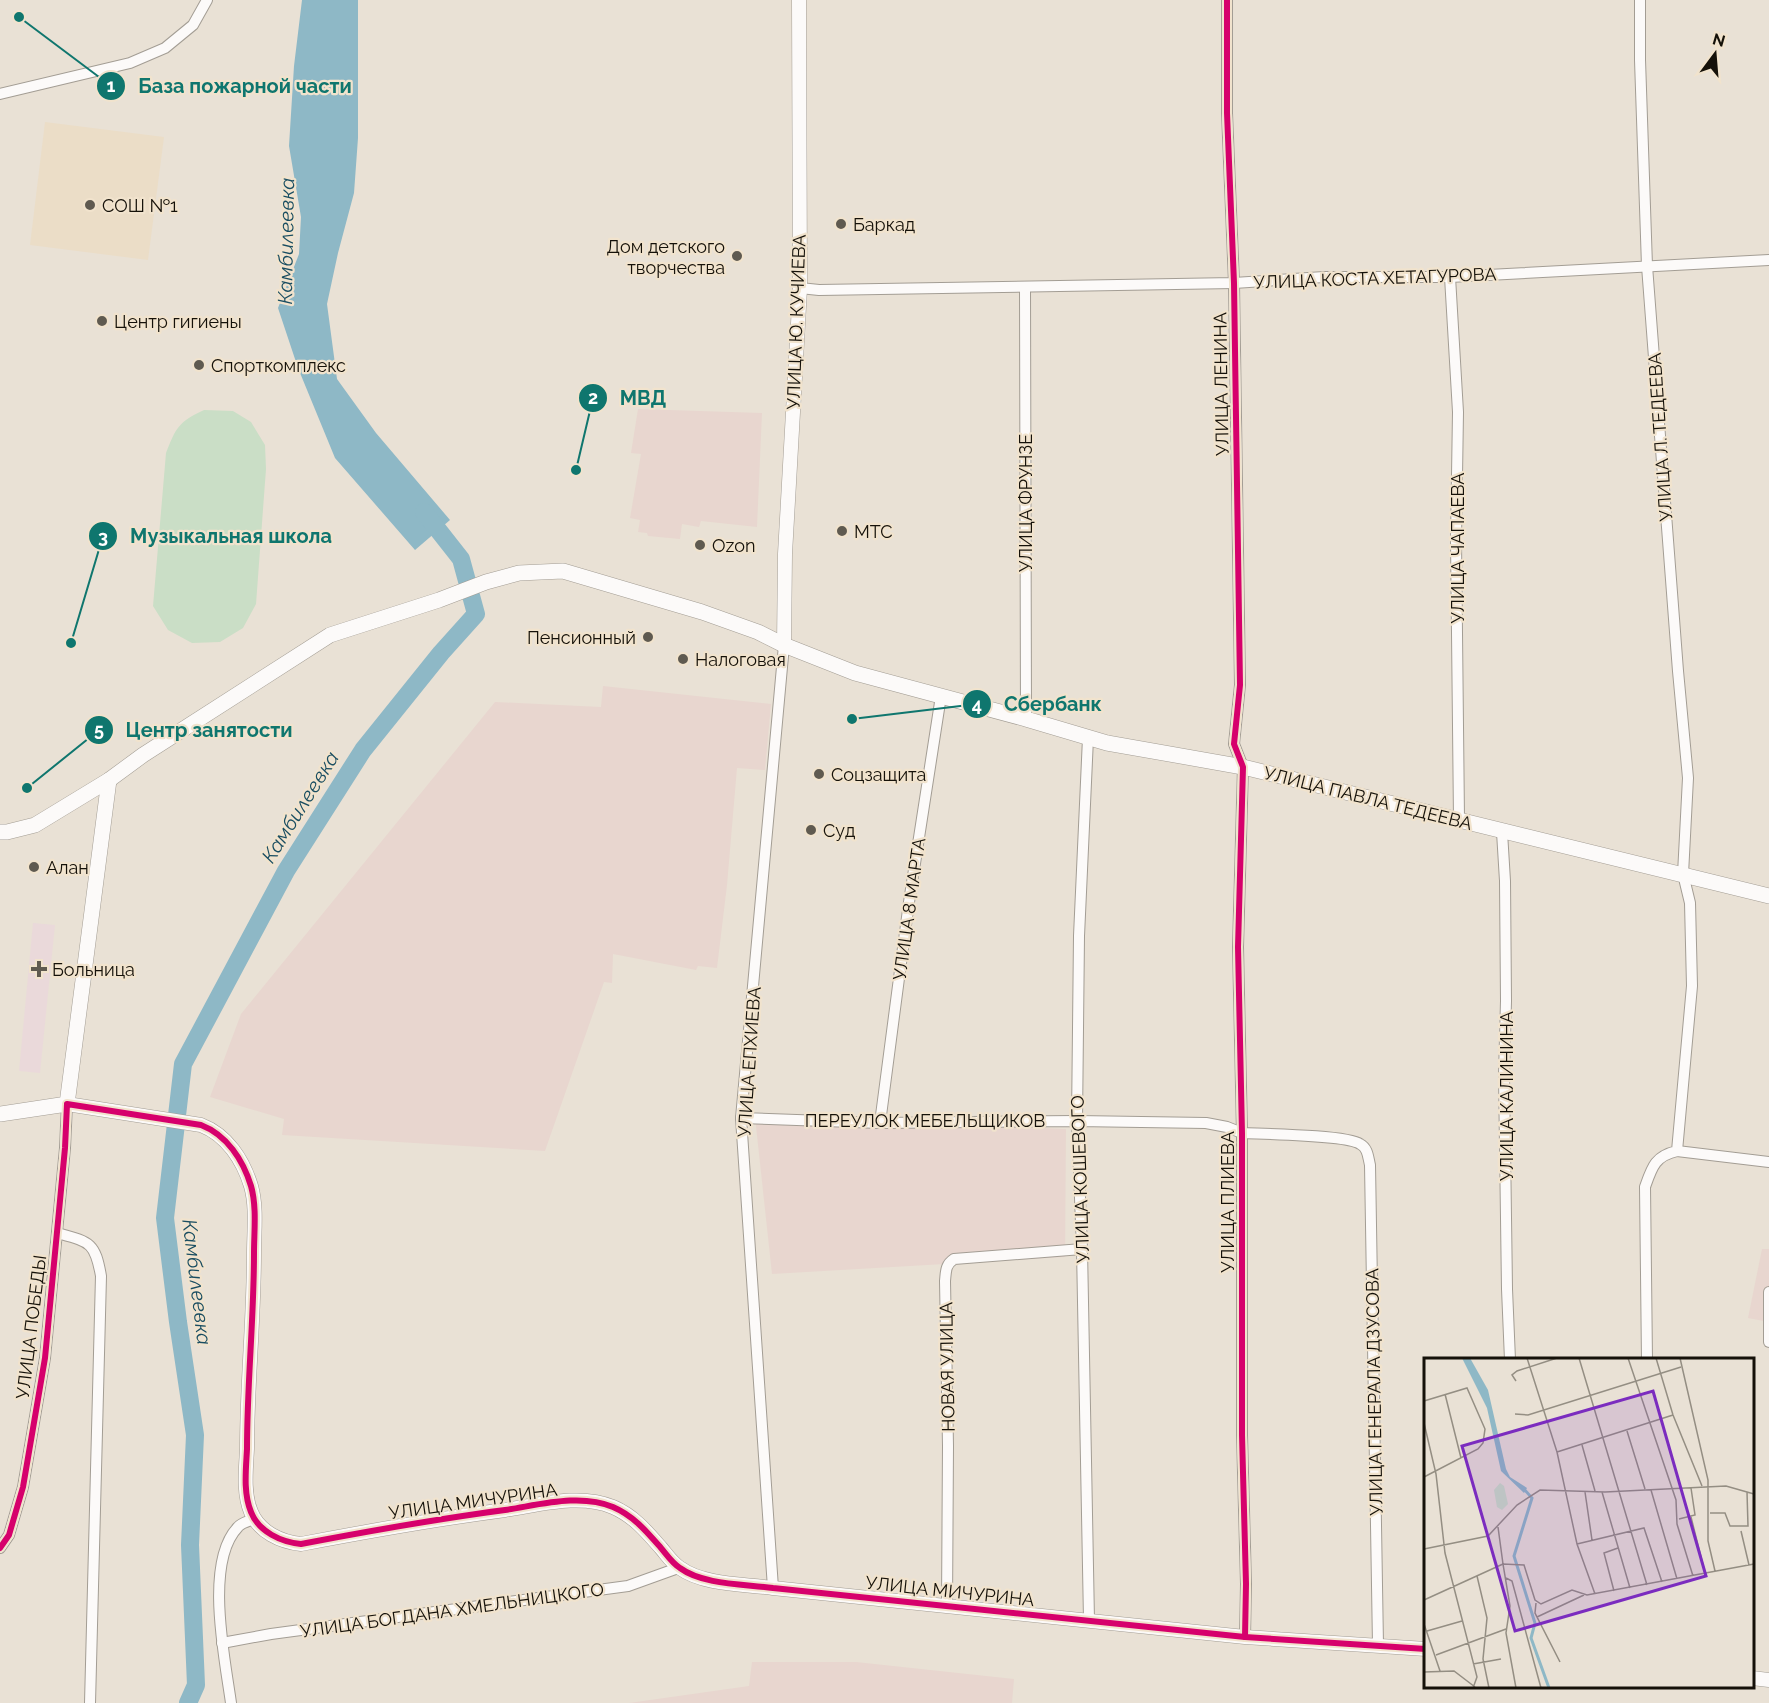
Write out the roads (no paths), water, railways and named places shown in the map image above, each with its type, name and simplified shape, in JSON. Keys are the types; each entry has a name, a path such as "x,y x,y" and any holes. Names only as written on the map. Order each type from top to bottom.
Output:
{"main road":[{"name":"УЛИЦА ПАВЛА ТЕДЕЕВА","path":"109,780 143,755 330,635 439,600 486,582 519,573 563,571 702,612 759,632 784,645 855,673 1088,738 1243,767 1769,896"},
{"path":"0,832 35,825 109,780"},
{"name":"УЛИЦА ПОБЕДЫ","path":"67,1104 109,780"},
{"path":"0,1114 67,1104"}],"street":[{"path":"0,94 130,63 165,48 193,25 207,0"},
{"name":"УЛИЦА Ю. КУЧИЕВА","path":"784,645 785,554 800,288 799,0"},
{"name":"УЛИЦА ЛЕНИНА","path":"1227,0 1227,112 1234,283 1240,685 1234,744 1243,767"},
{"name":"УЛИЦА Л. ТЕДЕЕВА","path":"1640,0 1647,266 1688,778 1683,874 1690,903 1692,986 1677,1151"},
{"name":"УЛИЦА КОСТА ХЕТАГУРОВА","path":"800,288 819,290 1025,288 1234,283 1324,277 1450,277 1769,260"},
{"name":"УЛИЦА ЧАПАЕВА","path":"1450,277 1458,411 1456,540 1459,819"},
{"name":"УЛИЦА ФРУНЗЕ","path":"1025,288 1026,719"},
{"name":"УЛИЦА ЕПХИЕВА","path":"773,1588 741,1118 784,645"},
{"name":"УЛИЦА 8 МАРТА","path":"880,1123 909,902 941,696"},
{"name":"УЛИЦА КОШЕВОГО","path":"1088,738 1079,936 1077,1121 1082,1249 1089,1620"},
{"name":"УЛИЦА ПЛИЕВА","path":"1243,767 1238,947 1242,1133 1245,1637"},
{"name":"УЛИЦА КАЛИНИНА","path":"1502,832 1505,881 1504,1075 1510,1358"},
{"path":"67,1104 192,1122 208,1128 237,1153 252,1188 254,1285 247,1415 246,1492 254,1519 238,1526 227,1543 217,1600 231,1703"},
{"name":"УЛИЦА ПОБЕДЫ","path":"0,1548 9,1535 23,1486 45,1358 67,1104"},
{"name":"ПЕРЕУЛОК МЕБЕЛЬЩИКОВ","path":"741,1118 880,1123 1077,1121 1206,1123 1242,1133 1340,1139 1359,1143"},
{"name":"УЛИЦА ГЕНЕРАЛА ДЗУСОВА","path":"1359,1143 1366,1149 1370,1165 1378,1645"},
{"path":"1647,1358 1645,1186 1652,1167 1664,1154 1677,1151 1769,1162"},
{"path":"57,1233 78,1239 90,1246 97,1254 101,1276 90,1703"},
{"name":"НОВАЯ УЛИЦА","path":"947,1606 948,1446 945,1281 948,1263 954,1259 1082,1249"},
{"path":"1769,1292 1769,1342"},
{"name":"УЛИЦА МИЧУРИНА","path":"254,1519 270,1535 289,1543 302,1544 467,1515 561,1502 590,1501 612,1507 631,1517 646,1530 678,1568 705,1579 1245,1637 1424,1649"},
{"name":"УЛИЦА БОГДАНА ХМЕЛЬНИЦКОГО","path":"222,1642 628,1586 678,1568"}],"water":[{"path":"302,0 358,0 358,138 354,193 327,304 337,379 376,433 450,520 415,550 335,458 298,368 278,308 299,254 301,217 289,146 294,66"}],"waterway":[{"name":"Камбилеевка","path":"188,1703 196,1685 190,1545 195,1435 165,1218 183,1064 286,871 363,750 441,653 476,614 461,559 424,512"}],"place":[{"name":"База пожарной части","path":"19,17"},
{"name":"СОШ №1","path":"90,205"},
{"name":"Баркад","path":"841,224"},
{"name":"Дом детского творчества","path":"737,256"},
{"name":"Центр гигиены","path":"102,321"},
{"name":"Спорткомплекс","path":"199,365"},
{"name":"МВД","path":"576,470"},
{"name":"МТС","path":"842,531"},
{"name":"Ozon","path":"700,545"},
{"name":"Пенсионный","path":"648,637"},
{"name":"Музыкальная школа","path":"71,643"},
{"name":"Налоговая","path":"683,659"},
{"name":"Сбербанк","path":"852,719"},
{"name":"Соцзащита","path":"819,774"},
{"name":"Центр занятости","path":"27,788"},
{"name":"Суд","path":"811,830"},
{"name":"Алан","path":"34,867"},
{"name":"Больница","path":"39,969"}]}
